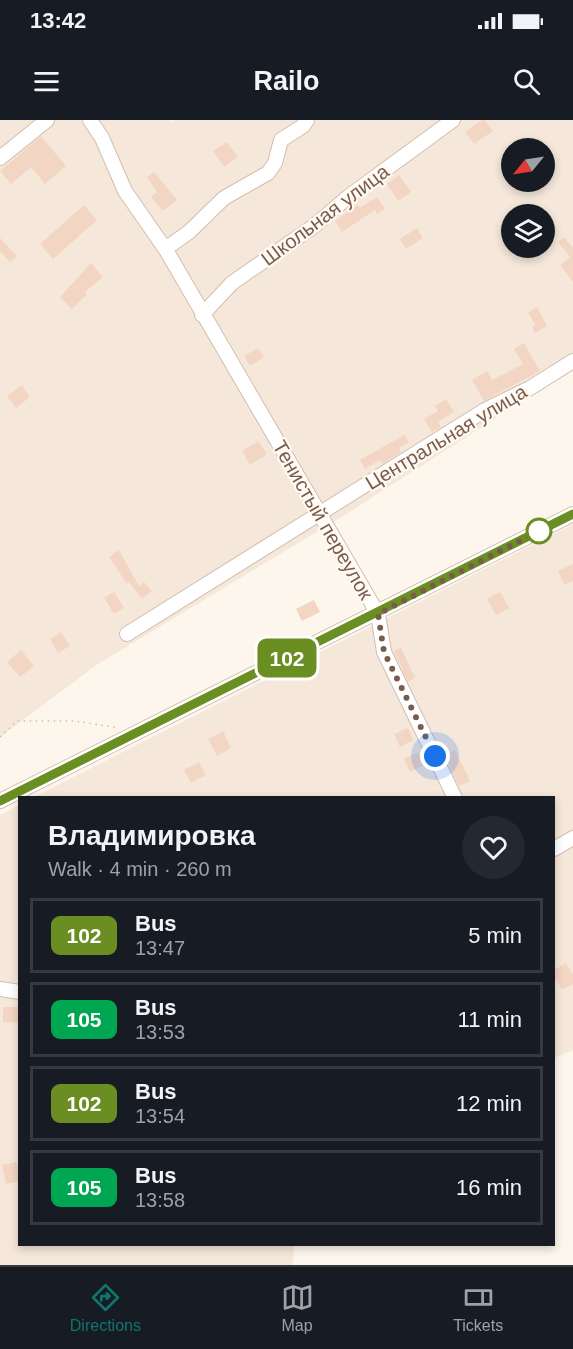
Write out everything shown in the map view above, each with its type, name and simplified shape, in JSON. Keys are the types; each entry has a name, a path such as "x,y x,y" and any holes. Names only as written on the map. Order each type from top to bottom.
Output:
{"street":[{"path":"0,158 47,120"},
{"name":"Тенистый переулок","path":"90,120 102,138 125,190 165,249 378,614 384,652 454,796"},
{"path":"165,249 189,232 225,198 268,172 275,163 281,140 303,126 307,120"},
{"name":"Школьная улица","path":"202,315 232,283 315,226 348,197 453,120"},
{"name":"Центральная улица","path":"127,634 485,410 530,388 573,361"},
{"path":"0,801 137,731 378,614 573,514"},
{"path":"555,848 573,838"},
{"path":"0,989 18,992"}],"path":[{"path":"0,736 17,721 75,721 137,731"}],"shaded area":[{"path":"0,120 171,120 173,122 175,120 573,120 573,359 513,407 348,513 98,664 0,737"},
{"path":"573,524 573,1050 555,1058 555,796 36,796"},
{"path":"18,806 18,1246 294,1246 293,1265 0,1265 0,815"}],"building":[{"path":"485,120 493,131 474,144 465,132"},
{"path":"41,136 66,166 45,184 31,167 11,184 0,171"},
{"path":"227,142 238,157 224,167 213,151"},
{"path":"154,172 177,200 163,211 151,197 157,192 147,177"},
{"path":"399,175 411,192 398,201 387,184"},
{"path":"377,197 385,209 377,214 375,210 342,232 335,221 358,205 360,208"},
{"path":"84,205 97,220 53,259 40,244"},
{"path":"417,228 423,238 406,249 400,239"},
{"path":"564,237 573,248 573,282 560,265 570,257 558,242"},
{"path":"0,238 17,256 10,262 0,251"},
{"path":"91,263 103,277 85,292 87,294 72,309 60,297"},
{"path":"537,307 547,326 535,333 532,327 535,324 528,313"},
{"path":"524,343 540,371 484,401 472,380 487,371 492,380 523,364 514,349"},
{"path":"258,348 264,357 250,366 244,356"},
{"path":"22,385 30,397 16,408 7,396"},
{"path":"446,399 454,412 438,422 441,427 432,432 424,419 438,411 435,406"},
{"path":"404,435 409,442 399,448 401,452 382,464 380,460 365,469 360,460"},
{"path":"258,441 267,454 250,465 242,451"},
{"path":"119,550 139,586 144,582 152,591 142,599 129,582 127,584 109,557"},
{"path":"573,564 573,581 564,585 558,571"},
{"path":"114,592 124,608 114,614 104,598"},
{"path":"500,592 509,608 496,615 487,599"},
{"path":"314,600 320,612 302,621 296,609"},
{"path":"61,632 70,646 58,653 50,639"},
{"path":"401,648 415,678 408,682 394,651"},
{"path":"21,650 34,666 20,677 7,662"},
{"path":"408,728 413,740 400,747 394,734"},
{"path":"223,731 231,748 217,756 208,739"},
{"path":"455,750 470,781 459,786 444,755"},
{"path":"418,752 424,765 410,772 404,759"},
{"path":"199,762 206,775 191,783 184,770"},
{"path":"566,963 573,975 573,984 562,990 555,978 555,969"},
{"path":"3,1007 18,1007 18,1023 3,1022"},
{"path":"17,1162 18,1181 6,1184 2,1165"}],"bus line":[{"name":"102","path":"0,801 137,731 378,614 573,514"}],"route":[{"path":"435,756 384,652 378,614 539,531"}]}
